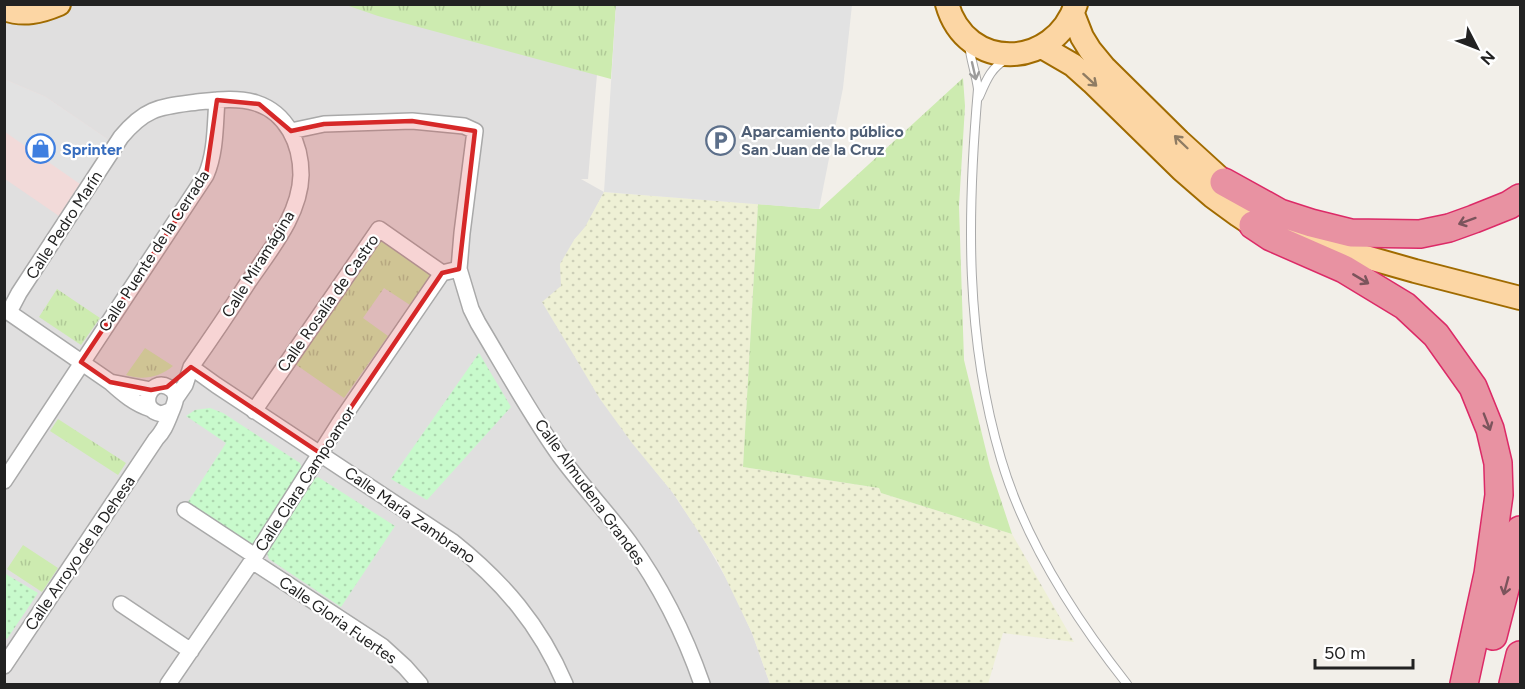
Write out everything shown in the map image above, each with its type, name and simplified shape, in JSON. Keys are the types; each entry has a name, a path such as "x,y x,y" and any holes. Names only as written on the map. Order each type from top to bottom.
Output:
{"highway":[{"path":"1224,182 1280,213 1351,233 1420,234 1449,228 1509,205 1521,198"},
{"path":"1253,225 1271,237 1344,269 1405,306 1436,335 1473,387 1490,429 1498,463 1499,495 1488,574 1464,684"},
{"path":"1480,684 1521,530"},
{"path":"1513,684 1521,655"}],"main road":[{"path":"11,14 45,10 58,4"},
{"path":"934,4 950,12 968,38 987,50 1002,54 1030,52 1042,47 1060,33 1074,9"},
{"path":"1074,9 1082,37 1104,67 1245,202 1272,219 1334,248"},
{"path":"1042,47 1073,65 1182,170 1212,196 1253,225 1297,240 1521,298"}],"street":[{"path":"217,100 259,104 278,116 291,131"},
{"name":"Calle Pedro Marín","path":"7,310 132,124 145,114 159,109 217,100"},
{"name":"Calle Puente de la Cerrada","path":"4,480 206,174 213,143 217,100"},
{"name":"Calle Almudena Grandes","path":"291,131 324,124 412,121 464,126 475,131 459,269 471,309 546,436 637,554 686,641 702,684"},
{"name":"Calle Miramágina","path":"175,395 191,367 283,231 296,203 301,175 298,147 291,131"},
{"name":"Calle Rosalía de Castro","path":"254,411 379,229 442,273"},
{"path":"442,273 459,269"},
{"name":"Calle Clara Campoamor","path":"168,684 442,273"},
{"path":"7,310 121,392 153,411 164,414 175,395 201,383 216,385"},
{"name":"Calle María Zambrano","path":"191,367 453,542 494,577 510,595 541,636 565,684"},
{"path":"110,382 151,390 159,386 175,395"},
{"path":"151,390 147,400 153,411 157,429 156,439"},
{"name":"Calle Arroyo de la Dehesa","path":"4,666 162,433 175,395"},
{"name":"Calle Gloria Fuertes","path":"185,510 382,646 420,684"},
{"path":"121,604 191,651"}],"lane":[{"path":"968,38 978,89 970,226 975,331 999,450 1010,486 1043,558 1079,619 1126,684"},
{"path":"976,104 993,70 1016,54"}],"highlighted area":[{"path":"217,100 259,104 291,131 324,124 412,121 475,131 459,269 442,273 320,453 191,367 167,387 151,390 110,382 81,362 206,175"}],"shaded area":[{"path":"4,5 603,5 588,179 581,179 604,192 585,228 574,240 653,468 703,538 730,585 752,633 770,684 5,684"},
{"name":"Aparcamiento público San Juan de la Cruz","path":"616,5 852,5 843,88 819,209 604,192"},
{"name":"Sprinter","path":"4,79 46,97 109,140 59,216 5,179"},
{"path":"4,79 46,97 109,140 80,184 5,132"}],"green space":[{"path":"346,5 616,5 611,79 378,16"},
{"path":"963,78 965,106 959,206 964,360 990,467 1012,534 881,493 879,488 743,467 758,204 820,209"},
{"path":"604,192 758,204 743,467 879,488 881,493 1012,534 1074,642 1003,633 988,684 770,684 752,633 717,560 673,493 600,399 542,302 561,286 560,264 574,240 585,227"},
{"path":"381,239 431,274 410,305 384,288 363,318 388,336 344,398 295,364"},
{"path":"57,289 100,318 81,345 39,317"},
{"path":"145,348 173,366 151,377 139,378 126,375"},
{"path":"479,353 511,407 427,500 391,479"},
{"path":"210,408 223,413 300,463 302,469 256,544 250,547 186,505 226,443 186,416 195,410"},
{"path":"58,419 126,463 118,475 50,431"},
{"path":"318,477 395,526 341,607 269,559 267,553 314,479"},
{"path":"23,545 58,568 42,592 7,569"},
{"path":"4,573 38,593 7,639 4,637"}],"place":[{"name":"Aparcamiento público San Juan de la Cruz","path":"720,140"},
{"name":"Sprinter","path":"41,149"}]}
